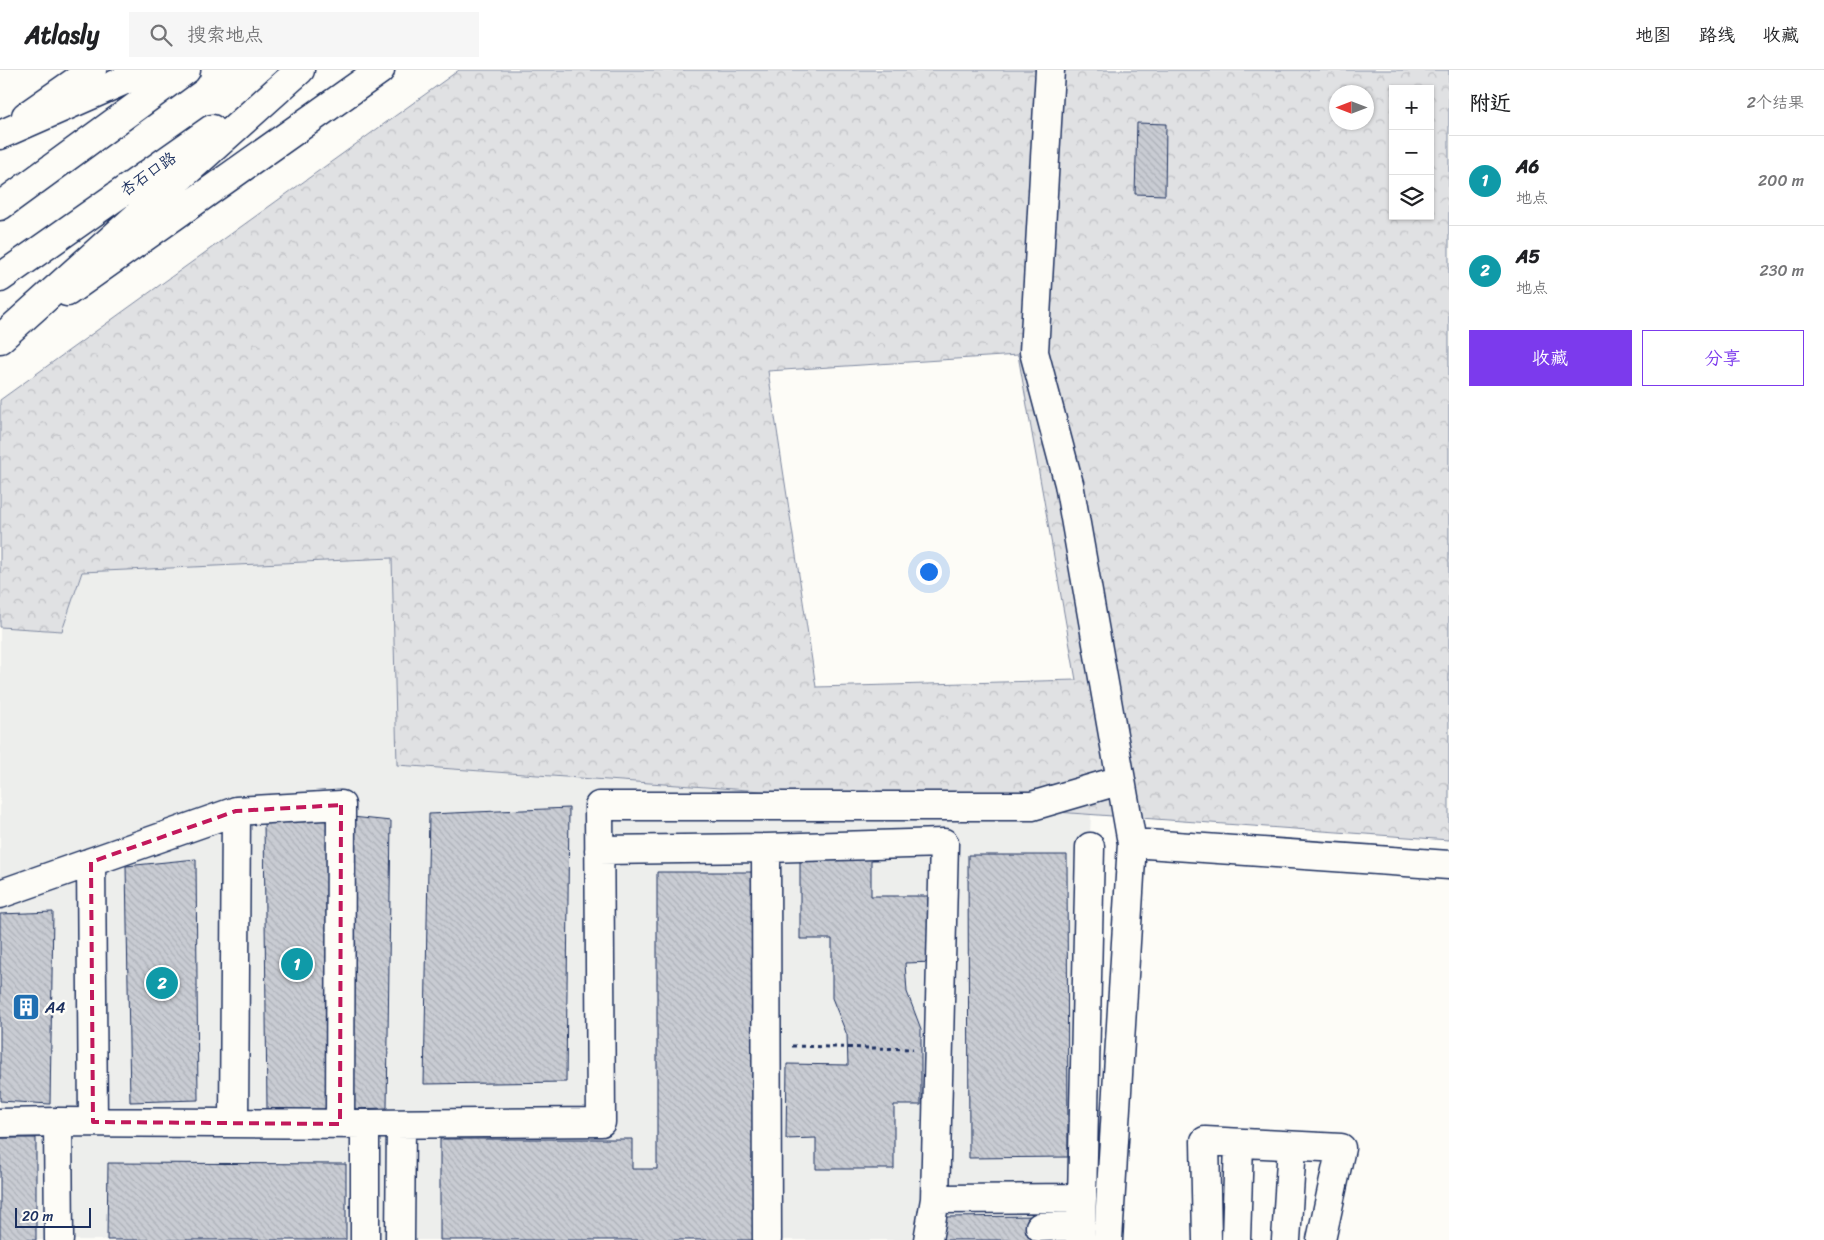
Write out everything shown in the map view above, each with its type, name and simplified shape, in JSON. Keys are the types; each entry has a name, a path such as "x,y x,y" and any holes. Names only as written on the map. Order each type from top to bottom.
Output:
{"street":[{"path":"0,135 92,70"},
{"path":"0,135 148,70"},
{"path":"0,206 186,70"},
{"name":"杏石口路","path":"0,278 296,70"},
{"path":"0,339 300,70"},
{"path":"0,339 380,70"},
{"path":"1050,70 1034,352 1069,484 1132,843 1108,1240"},
{"path":"0,1123 401,1124 601,1122 599,806 1032,806 1121,780"},
{"path":"0,894 236,811 341,805 352,1124 364,1240"},
{"path":"234,1123 236,811"},
{"path":"600,850 944,843 934,1199 928,1240"},
{"path":"1132,843 1449,866"},
{"path":"1040,1227 1080,1233 1090,847"},
{"path":"766,848 767,1240"},
{"path":"90,862 93,1122"},
{"path":"58,1122 59,1240"},
{"path":"400,1240 401,1124"},
{"path":"1207,1240 1206,1141 1341,1148 1321,1240"},
{"path":"1236,1240 1239,1143"},
{"path":"1286,1240 1292,1146"},
{"path":"934,1199 1082,1198"}],"path":[{"path":"767,1046 938,1050"}],"highlighted area":[{"path":"341,805 340,1124 93,1122 91,862 236,811"}],"shaded area":[{"path":"392,558 398,765 1091,815 1070,1240 0,1240 0,627 62,631 82,572"}],"green space":[{"path":"459,70 1449,70 1449,840 397,765 392,558 82,572 62,631 0,627 0,400","holes":["1018,355 1076,680 816,687 768,371"]}],"building":[{"path":"1137,123 1166,124 1165,195 1135,194"},
{"path":"569,808 566,1082 424,1084 429,814"},
{"path":"352,817 391,821 387,1108 350,1109"},
{"path":"330,818 328,1109 267,1110 264,820"},
{"path":"800,853 871,853 871,896 935,896 935,962 905,963 907,992 921,1029 921,1105 894,1105 894,1169 816,1169 816,1138 786,1139 787,1064 848,1065 847,1035 832,998 832,939 800,939"},
{"path":"968,855 1067,855 1068,1157 969,1158"},
{"path":"196,859 198,1100 130,1102 126,866"},
{"path":"657,872 760,872 760,1240 440,1240 440,1139 632,1139 632,1169 657,1169"},
{"name":"A4","path":"53,912 50,1104 0,1101 0,914"},
{"path":"0,1138 36,1138 36,1240 0,1240"},
{"path":"108,1163 346,1164 346,1240 107,1240"},
{"path":"1040,1216 1040,1240 942,1240 942,1217"}],"place":[{"name":"A6","path":"297,964"},
{"name":"A5","path":"162,983"},
{"name":"A4","path":"26,1007"}]}
